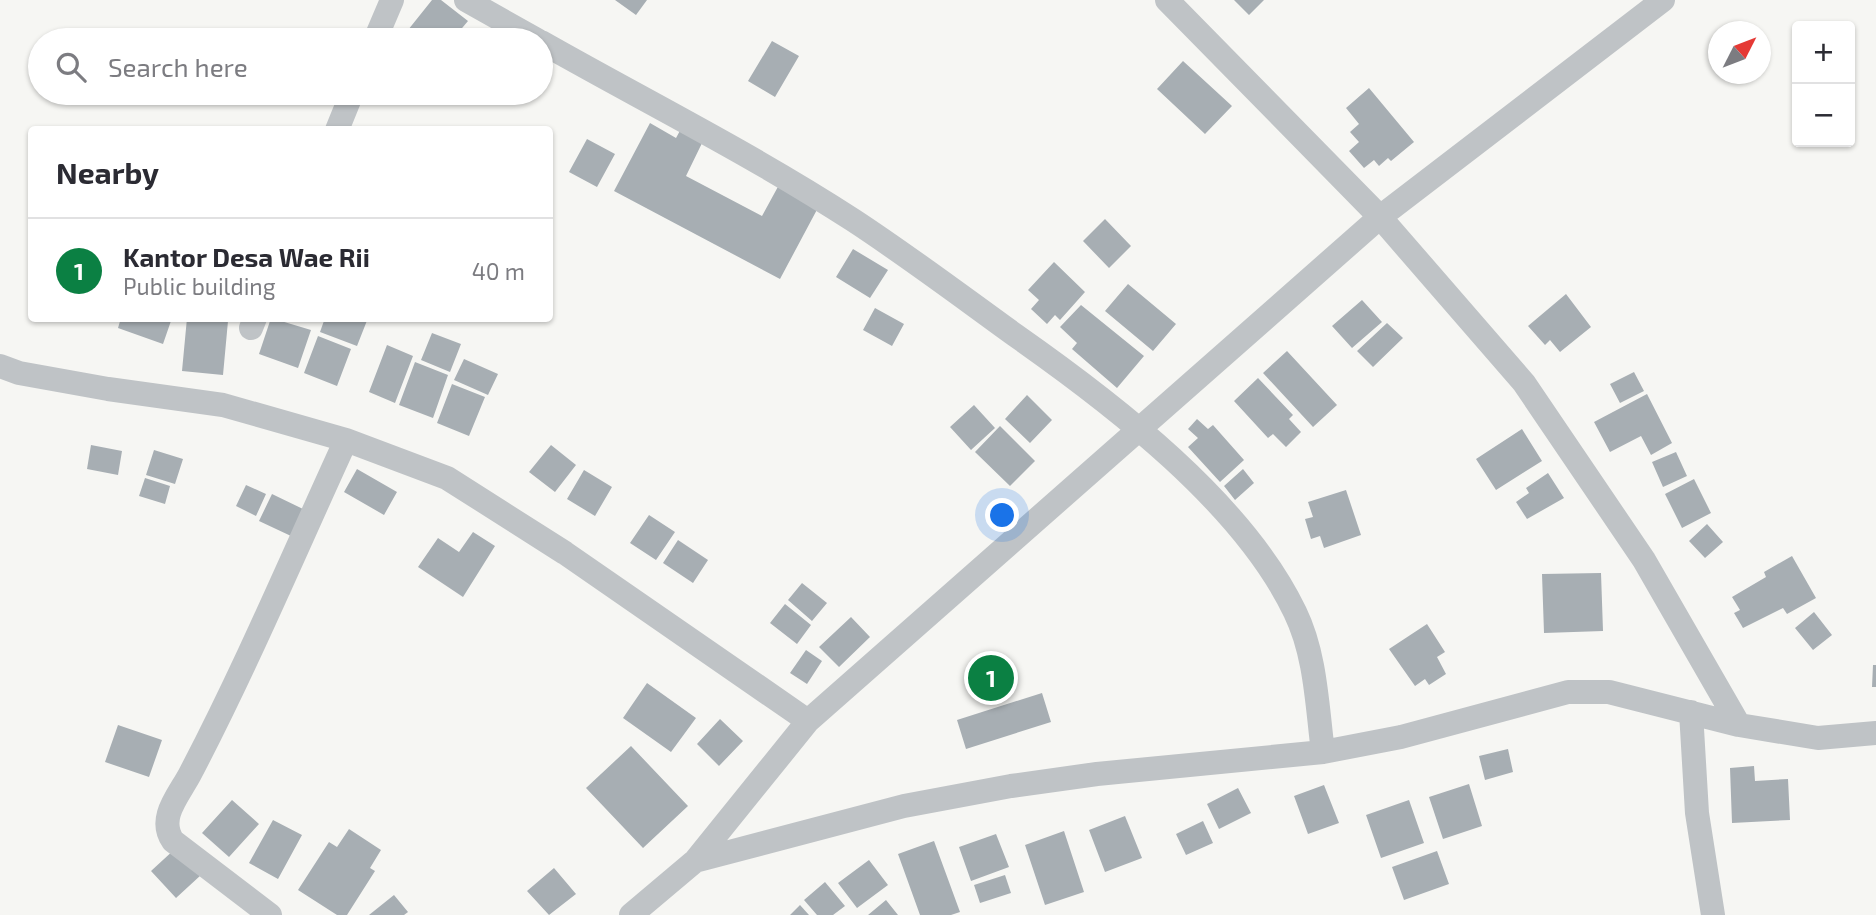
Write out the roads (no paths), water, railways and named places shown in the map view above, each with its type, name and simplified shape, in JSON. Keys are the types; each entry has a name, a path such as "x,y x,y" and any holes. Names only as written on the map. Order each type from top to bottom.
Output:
{"street":[{"path":"379,28 392,0"},
{"path":"466,0 516,28"},
{"path":"1167,0 1380,217 1524,383 1644,560 1739,725"},
{"path":"631,915 695,861 808,720 1380,217 1662,0"},
{"path":"553,49 784,178 853,220 1066,371 1139,428 1225,513 1256,550 1294,610 1310,655 1323,752"},
{"path":"339,126 347,105"},
{"path":"0,366 19,373 108,389 223,405 346,440 447,478 565,553 808,720"},
{"path":"270,915 173,841 167,832 167,821 172,805 220,716 346,440"},
{"path":"695,861 904,806 1011,786 1323,752 1401,737 1568,692 1609,692 1739,725 1818,738 1876,733"},
{"path":"1691,712 1697,813 1713,915"}],"place":[{"name":"Kantor Desa Wae Rii","path":"991,678"}]}
